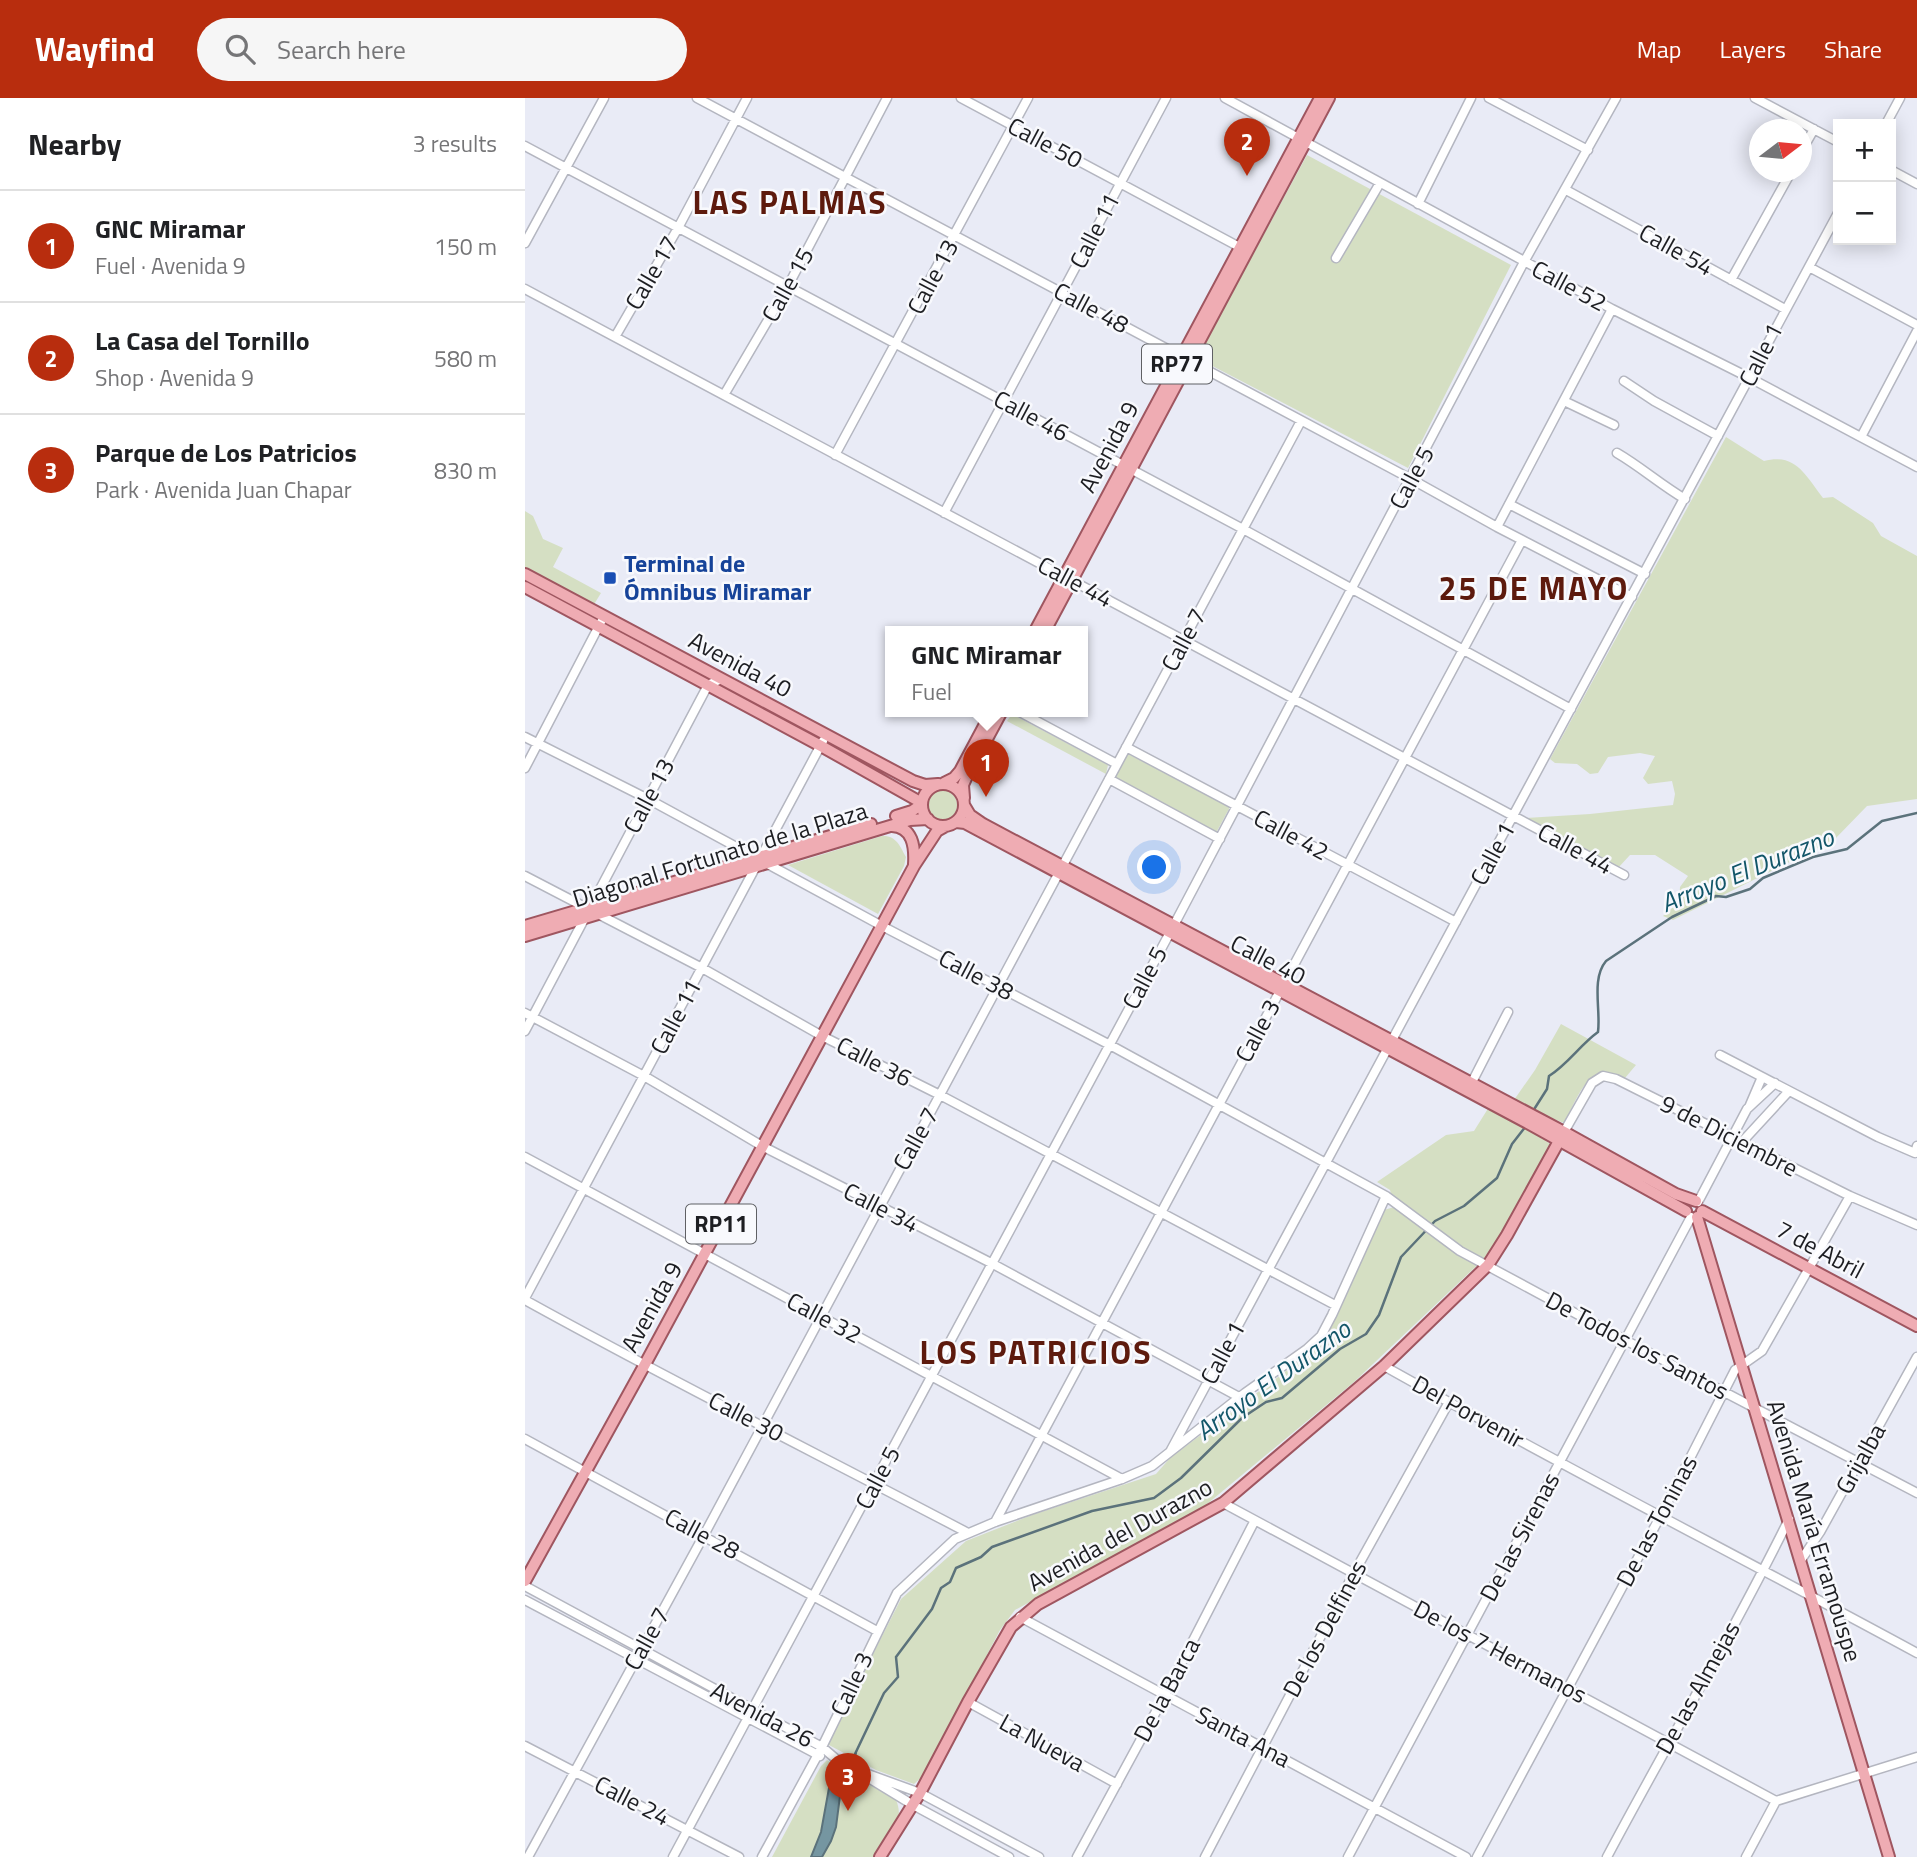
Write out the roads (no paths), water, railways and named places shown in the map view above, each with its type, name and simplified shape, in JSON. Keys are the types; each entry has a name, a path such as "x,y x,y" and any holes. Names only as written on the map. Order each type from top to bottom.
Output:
{"main road":[{"name":"Avenida 9","path":"1302,140 1320,98"},
{"name":"Avenida 9","path":"1038,626 1067,579 1302,140 1329,98"},
{"name":"Avenida 40","path":"525,574 721,679 922,804"},
{"name":"Avenida 9","path":"1047,626 1067,579"},
{"name":"Avenida 40","path":"525,587 708,685 824,741 919,784 941,784"},
{"path":"951,824 938,825 929,820 922,804 928,789 954,778 960,771 989,717"},
{"path":"964,802 963,785 999,717"},
{"path":"941,784 956,788 964,802"},
{"name":"RP11","path":"951,824 961,817 964,802"},
{"name":"Calle 40","path":"964,802 970,815 1060,870"},
{"name":"Diagonal Fortunato de la Plaza","path":"525,926 591,911 761,860 902,815 922,804"},
{"name":"Diagonal Fortunato de la Plaza","path":"761,860 910,820 929,820"},
{"name":"Avenida 9","path":"914,866 931,826 929,820"},
{"name":"Calle 40","path":"951,824 965,822 1060,870 1538,1123"},
{"name":"Avenida 9","path":"525,1581 914,866 937,831 951,824"},
{"path":"890,826 903,828 910,836 915,848 914,866"},
{"name":"Diagonal Fortunato de la Plaza","path":"525,936 591,911"},
{"name":"7 de Abril","path":"1538,1123 1676,1194 1695,1210 1917,1326"},
{"name":"Avenida del Durazno","path":"880,1857 920,1793 1011,1627 1038,1604 1223,1503 1384,1366 1487,1265 1507,1235 1562,1136"},
{"name":"Avenida María Erramouspe","path":"1695,1210 1889,1857"}],"street":[{"path":"525,243 604,98"},
{"name":"Calle 48","path":"697,98 1632,597"},
{"name":"Calle 17","path":"615,337 678,228 747,98"},
{"name":"Calle 15","path":"724,395 788,286 887,98"},
{"name":"Calle 50","path":"961,98 1244,249"},
{"name":"Calle 13","path":"835,455 1028,98"},
{"name":"Calle 11","path":"944,513 1166,98"},
{"name":"Calle 52","path":"1225,98 1612,309 1750,378 1917,467"},
{"path":"1418,204 1471,98"},
{"path":"1489,98 1588,150"},
{"name":"Calle 5","path":"673,1857 1172,929 1524,262 1616,98"},
{"path":"1755,98 1833,139"},
{"path":"1889,119 1900,98"},
{"path":"1812,133 1814,129"},
{"name":"Calle 46","path":"525,146 1243,529 1571,709"},
{"path":"1896,173 1917,184"},
{"path":"1731,280 1785,182"},
{"path":"1336,258 1380,183"},
{"name":"Calle 54","path":"1566,190 1785,309"},
{"name":"Calle 1","path":"995,1522 1125,1478 1152,1466 1171,1450 1833,222"},
{"path":"1809,267 1917,325"},
{"name":"Calle 44","path":"525,289 1624,875"},
{"path":"1497,527 1612,309"},
{"path":"1861,437 1917,331"},
{"path":"1624,381 1654,401 1719,436"},
{"path":"1564,401 1614,425"},
{"name":"Calle 7","path":"528,1857 704,1535 1301,421"},
{"path":"1617,453 1639,466 1656,482 1685,499"},
{"path":"1509,504 1644,574"},
{"name":"Calle 3","path":"762,1857 820,1751 897,1593 955,1539 995,1522 1522,540"},
{"path":"525,768 604,616"},
{"path":"708,685 721,679"},
{"name":"Calle 13","path":"525,1031 529,1015 591,911 708,685"},
{"path":"1029,717 1117,764"},
{"name":"Calle 38","path":"525,737 648,799 1326,1162 1386,1196 1435,1232"},
{"name":"Calle 11","path":"525,1299 824,741"},
{"name":"Calle 42","path":"1126,747 1456,922"},
{"name":"Calle 42","path":"1109,779 1220,839"},
{"name":"Calle 36","path":"525,876 702,968 822,1036 940,1095 1335,1305"},
{"path":"1470,1087 1508,1012"},
{"name":"Calle 34","path":"529,1015 644,1076 762,1146 993,1264 1239,1397"},
{"path":"1720,1055 1878,1137 1916,1151"},
{"name":"9 de Diciembre","path":"1562,1136 1592,1083 1604,1076 1616,1079 1850,1196 1917,1225"},
{"path":"1750,1105 1762,1077"},
{"name":"De las Sirenas","path":"1348,1857 1732,1137 1750,1105 1775,1083"},
{"path":"1742,1142 1789,1091"},
{"name":"Calle 32","path":"525,1157 1125,1478"},
{"path":"1171,1450 1321,1336 1386,1196"},
{"name":"De las Toninas","path":"1477,1857 1661,1515 1735,1370 1762,1351 1850,1196"},
{"name":"De Todos los Santos","path":"1435,1232 1460,1251 1917,1493"},
{"name":"Calle 30","path":"525,1299 644,1366 968,1533"},
{"name":"Grijalba","path":"1801,1560 1820,1532 1917,1357"},
{"name":"Del Porvenir","path":"1384,1366 1559,1463 1917,1652"},
{"name":"De los Delfines","path":"1205,1857 1354,1573 1449,1402"},
{"name":"Calle 28","path":"525,1440 877,1631"},
{"name":"De los 7 Hermanos","path":"1223,1503 1776,1801"},
{"name":"De las Almejas","path":"1607,1857 1789,1519"},
{"name":"De la Barca","path":"1077,1857 1165,1695 1254,1522"},
{"name":"Avenida 26","path":"525,1587 752,1709 820,1751"},
{"name":"Avenida 26","path":"525,1600 747,1718 854,1769"},
{"name":"Santa Ana","path":"1020,1618 1466,1857"},
{"name":"La Nueva","path":"968,1702 1117,1784"},
{"name":"Calle 24","path":"525,1746 739,1857"},
{"path":"1745,1857 1776,1801 1917,1757"},
{"path":"854,1769 920,1793 1039,1857"},
{"path":"854,1769 913,1805 1009,1857"}],"water":[{"path":"856,1753 849,1776 841,1788 836,1827 831,1841 822,1857 811,1857 821,1832 829,1788"}],"waterway":[{"name":"Arroyo El Durazno","path":"1533,1111 1547,1089 1549,1076 1598,1032 1599,977 1606,961 1672,917 1716,896 1726,897 1750,889 1763,878 1813,857 1847,849 1882,821 1917,813"},
{"name":"Arroyo El Durazno","path":"855,1754 884,1693 898,1677 896,1657 932,1609 941,1588 950,1582 956,1568 981,1557 992,1547 1092,1511 1154,1498 1181,1478 1242,1418 1266,1402 1282,1398 1340,1349 1366,1334 1379,1315 1401,1257 1435,1221 1464,1206 1497,1178 1512,1144 1526,1126"}],"place":[{"name":"La Casa del Tornillo","path":"1247,176"},
{"name":"Terminal de Ómnibus Miramar","path":"610,578"},
{"name":"GNC Miramar","path":"986,797"},
{"name":"Parque de Los Patricios","path":"848,1811"}],"district":[{"name":"LAS PALMAS","path":"790,203"},
{"name":"25 DE MAYO","path":"1534,589"},
{"name":"LOS PATRICIOS","path":"1036,1353"}]}
